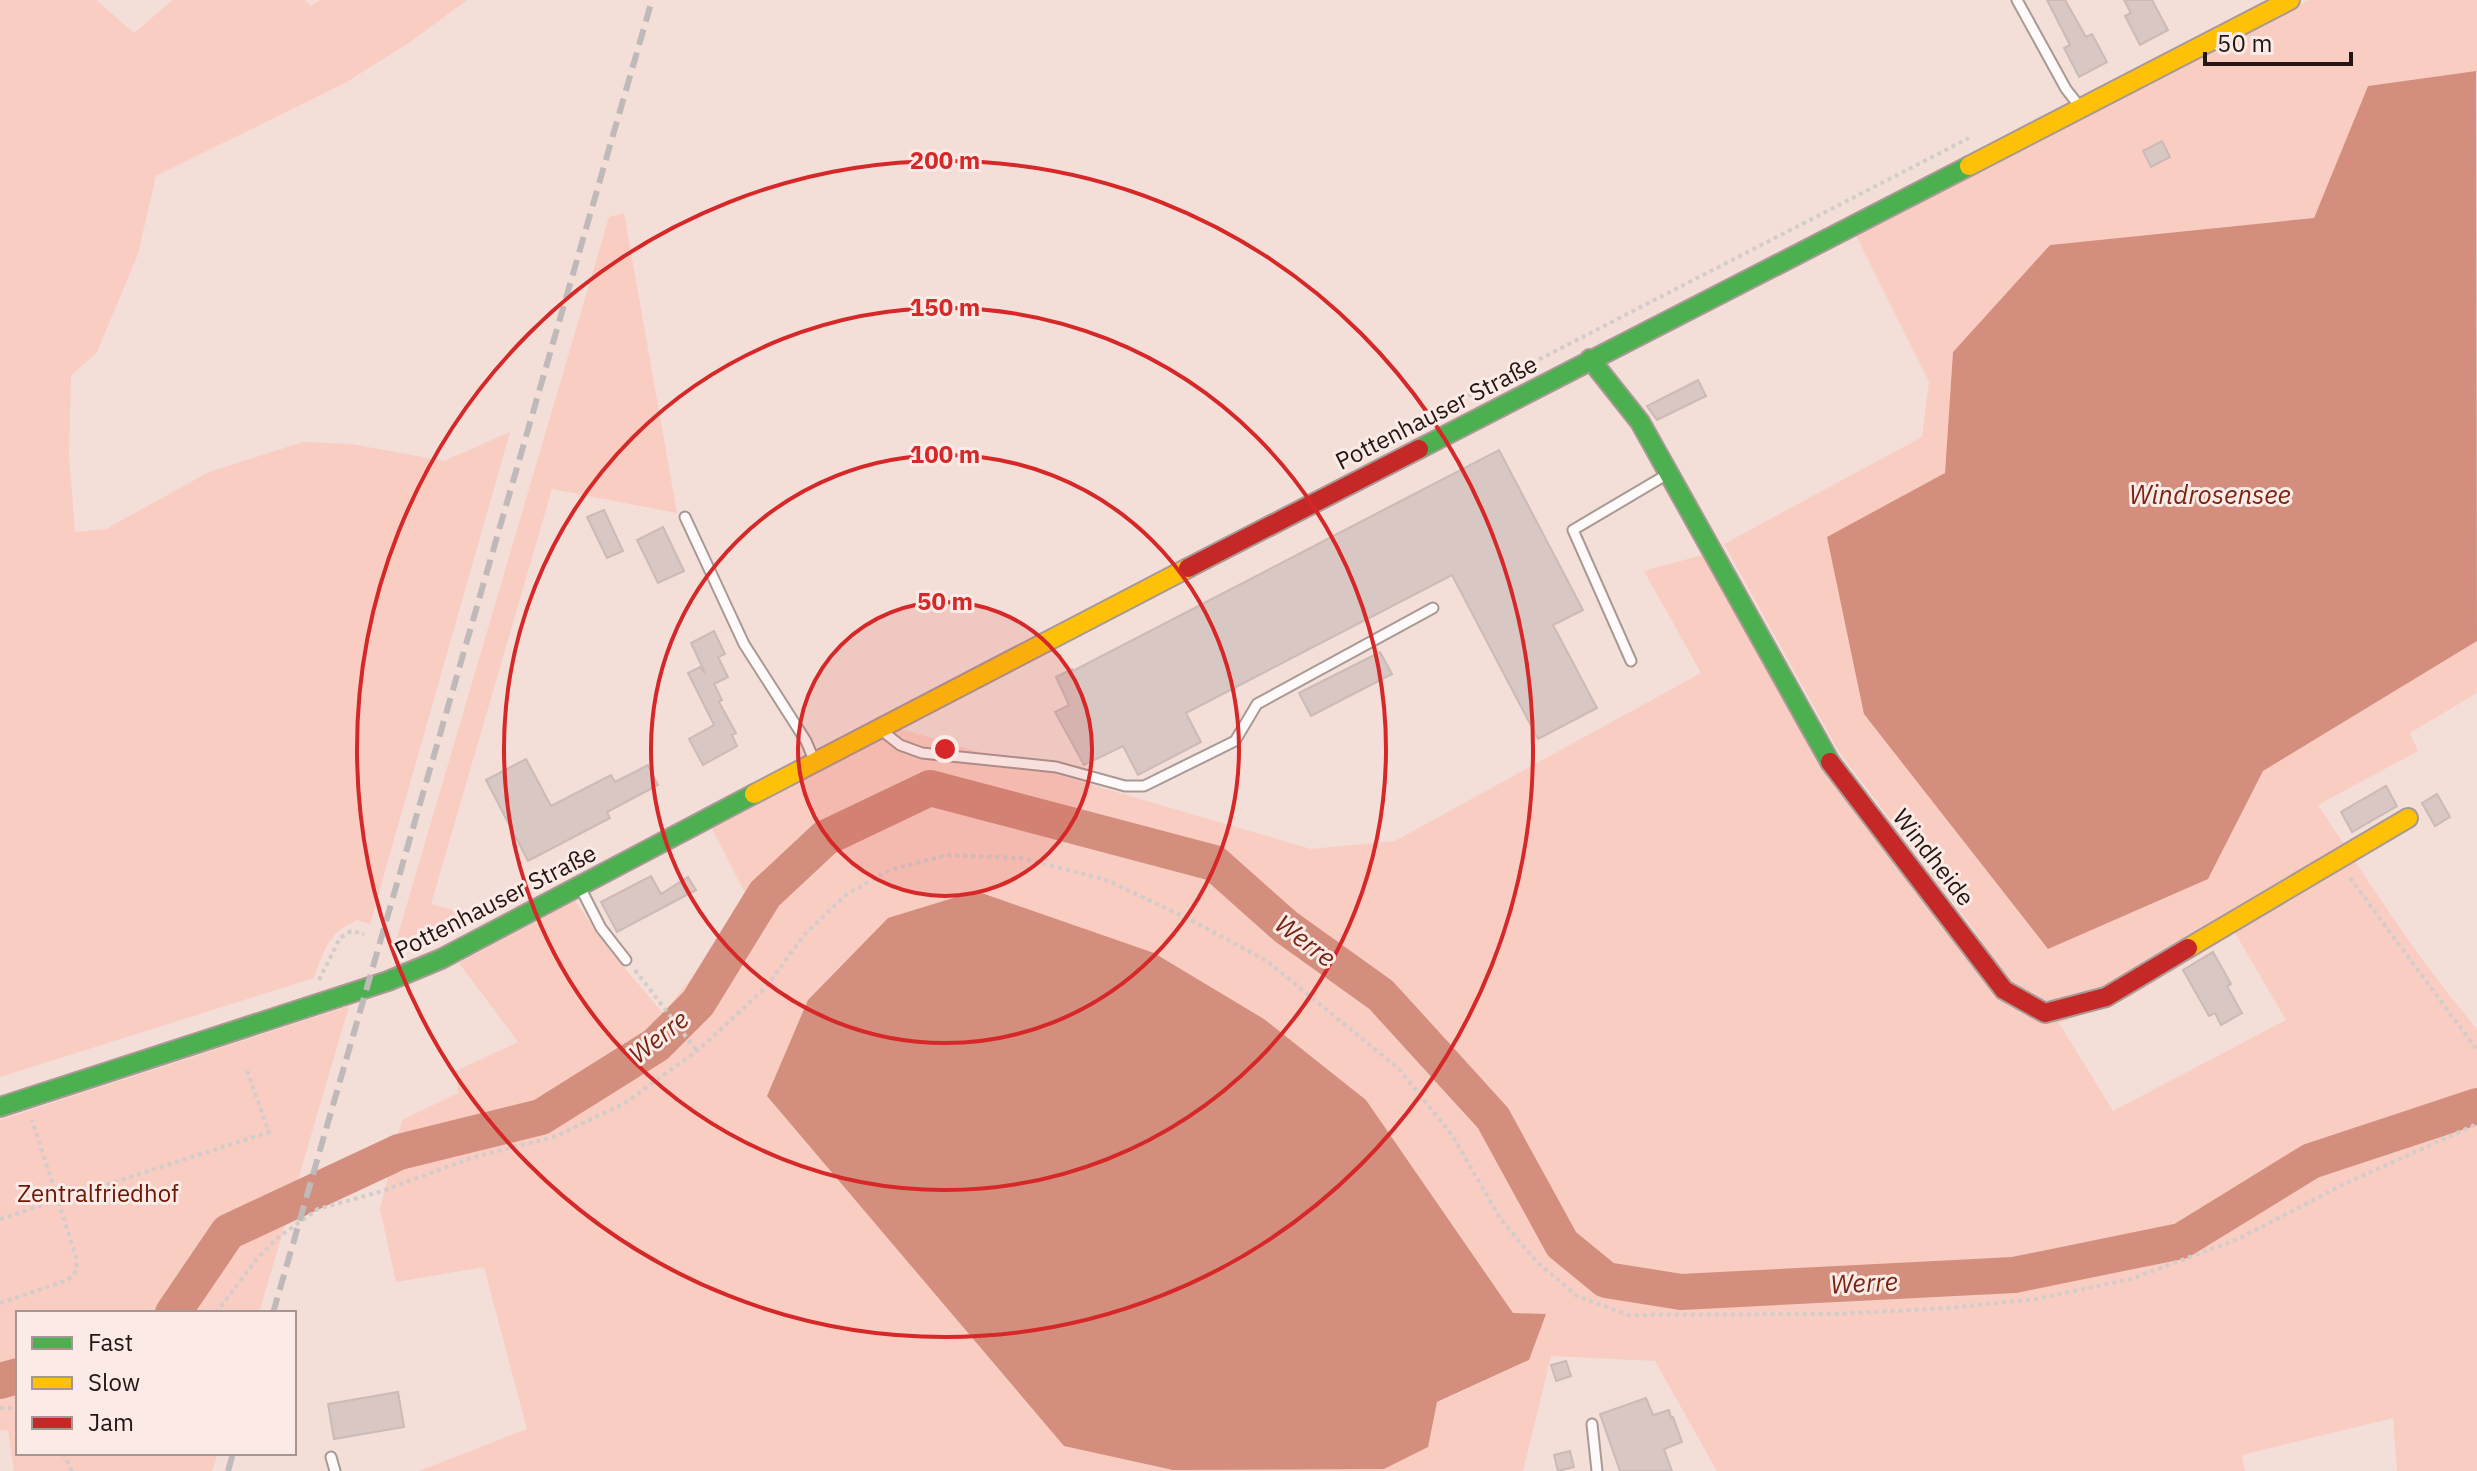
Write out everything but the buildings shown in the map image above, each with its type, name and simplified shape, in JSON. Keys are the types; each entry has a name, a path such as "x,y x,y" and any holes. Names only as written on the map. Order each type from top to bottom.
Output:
{"street":[{"name":"Pottenhauser Straße","path":"0,1107 388,981 441,959 878,728 2290,0"},
{"name":"Windheide","path":"1590,359 1640,422 1827,758 2004,990 2045,1013 2106,997 2408,818"}],"lane":[{"path":"2017,0 2066,89 2080,107"},
{"path":"1631,661 1573,530 1669,473"},
{"path":"685,517 744,644 806,741 815,761"},
{"path":"878,728 900,745 922,753 1056,767 1125,786 1144,786 1235,741 1257,704 1433,608"},
{"path":"580,887 601,928 626,960"},
{"path":"1592,1424 1597,1471"},
{"path":"331,1457 335,1471"}],"path":[{"path":"218,1311 276,1239 318,1209 379,1192 474,1157 554,1137 625,1103 697,1051 767,986 804,935 847,894 890,870 947,855 1020,858 1104,879 1189,919 1267,961 1399,1069 1452,1135 1500,1218 1536,1261 1577,1296 1628,1315 1836,1314 1948,1308 2036,1299 2131,1279 2238,1239 2344,1184 2477,1124"},
{"path":"2337,860 2477,1050"},
{"path":"626,960 697,1051"},
{"path":"0,1219 269,1132 247,1071"},
{"path":"0,1303 68,1280 76,1271 77,1260 25,1099"}],"green space":[{"path":"0,0 96,0 134,33 173,0 305,0 311,6 320,0 467,0 410,42 345,83 156,176 138,254 97,352 71,376 69,455 75,532 106,529 209,472 303,442 351,444 444,461 510,432 370,924 357,920 339,931 324,951 314,978 0,1077"},
{"path":"2309,0 2477,0 2477,74 2476,71 2368,86 2314,218 2050,245 1953,352 1945,473 2208,879 2263,771 2477,641 2477,693 2410,733 2418,751 2318,805 2414,948 2477,1029 2477,1471 2397,1471 2393,1418 2242,1455 2245,1471 1717,1471 1655,1361 1551,1356 1523,1471 419,1471 527,1429 484,1267 396,1282 380,1209 402,1120 458,1093 456,1071 518,1042 459,963 575,901 611,952 663,1013 751,904 712,829 901,729 1311,849 1395,841 1701,673 1644,571 1706,554 1820,768 1984,943 1839,752 1724,544 1922,437 1929,382 1853,229","holes":["2235,933 2286,1020 2113,1111 2059,1023 2128,998","1154,953 1264,1019 1366,1100 1513,1313 1529,1360 1437,1403"]},
{"path":"624,213 677,513 552,489 431,904 474,916 431,939 397,938 609,217"},
{"name":"Zentralfriedhof","path":"349,1006 260,1311 16,1311 16,1455 217,1455 212,1471 14,1471 8,1430 0,1431 0,1120"}],"water":[{"name":"Windrosensee","path":"2476,71 2477,641 2263,771 2208,879 2048,949 1864,714 1827,537 1945,473 1953,352 2050,245 2314,218 2368,86"},
{"path":"976,891 1154,953 1264,1019 1366,1100 1513,1313 1546,1314 1529,1360 1437,1402 1428,1447 1384,1469 1173,1470 1064,1446 767,1096 808,1000 888,918"}],"waterway":[{"name":"Werre","path":"174,1311 228,1232 399,1152 541,1117 656,1045 698,1003 765,894 825,838 930,788 1214,863 1286,927 1381,995 1493,1118 1562,1244 1606,1280 1681,1292 2014,1275 2181,1241 2311,1161 2477,1106"},
{"name":"Werre","path":"0,1381 16,1377"}],"railway":[{"path":"274,1311 652,0"},
{"path":"228,1471 232,1455"}],"traffic: fast":[{"path":"1419,449 1969,166"},
{"path":"1590,359 1640,422 1830,762"},
{"path":"0,1107 388,981 441,959 754,794"}],"traffic: slow":[{"path":"1969,166 2290,0"},
{"path":"754,794 1188,568"},
{"path":"2188,948 2408,818"}],"traffic: jam":[{"path":"1188,568 1419,449"},
{"path":"1830,762 2004,990 2045,1013 2106,997 2188,948"}]}
